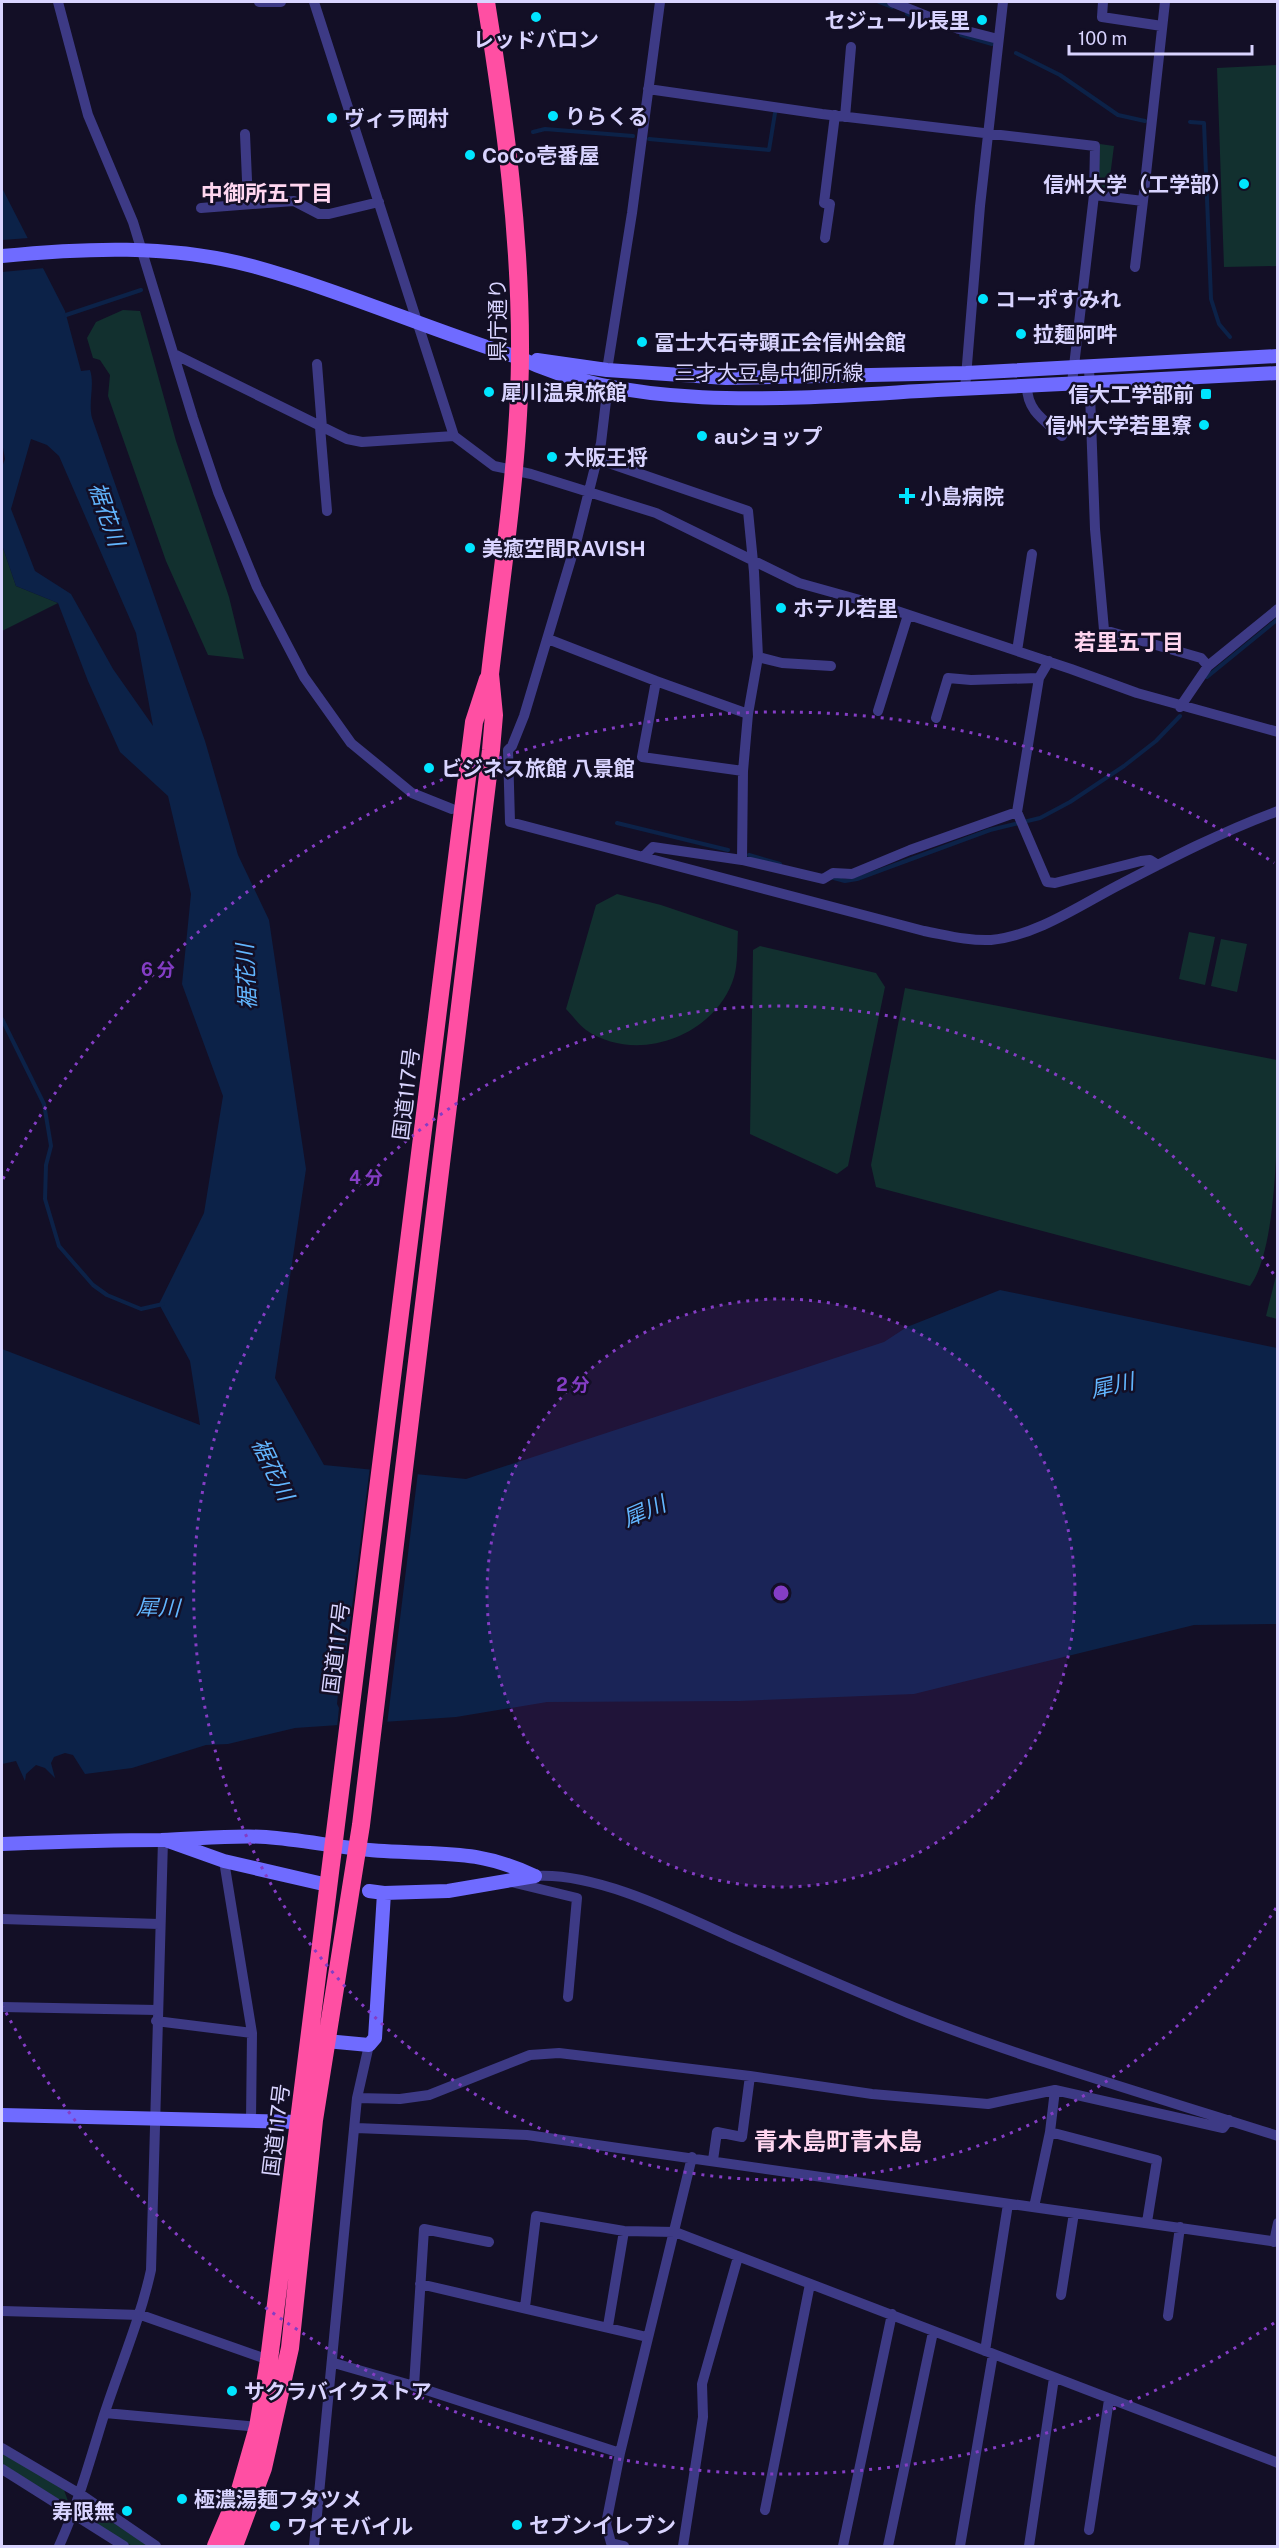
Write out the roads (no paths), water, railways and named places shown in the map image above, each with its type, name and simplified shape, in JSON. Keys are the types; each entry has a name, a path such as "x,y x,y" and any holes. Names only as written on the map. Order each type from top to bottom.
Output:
{"highway":[{"name":"県庁通り","path":"472,748 474,722 490,674 513,470 520,358 519,267 512,171 486,2"},
{"name":"県庁通り","path":"490,674 499,750"},
{"name":"国道117号","path":"216,2547 240,2490 258,2427 269,2360 337,1824 457,816 472,748"},
{"name":"国道117号","path":"234,2547 263,2468 290,2348 314,2120 361,1825 482,830 499,750"}],"street":[{"path":"58,2 88,115 176,355 192,418 238,545 257,587 304,677 351,743 412,793 457,816"},
{"path":"258,2 281,2"},
{"path":"314,2 454,436 494,466 588,492 679,523 799,583 908,615 1180,707 1278,732"},
{"path":"607,370 660,2"},
{"path":"895,2 959,29 998,39"},
{"path":"965,389 988,134 1003,2"},
{"path":"1103,2 1102,17 1162,26"},
{"path":"1135,267 1165,2"},
{"path":"825,238 830,204 824,203 851,47"},
{"path":"648,89 840,116 1095,146 1094,195 1072,383"},
{"path":"245,134 248,203"},
{"path":"1094,195 1143,201"},
{"path":"201,208 294,201 319,214 329,214 379,202"},
{"path":"2,256 74,250 165,251 250,266 520,358"},
{"path":"176,355 348,440 362,442 454,436"},
{"name":"三才大豆島中御所線","path":"520,358 607,370 726,378 966,373 1278,356"},
{"name":"三才大豆島中御所線","path":"520,358 545,370 608,384 684,396 763,398 1278,374"},
{"path":"317,364 327,511"},
{"path":"1089,367 1095,529 1104,630 1201,658 1208,666"},
{"path":"472,748 499,750 518,732 548,639 602,443 608,384"},
{"path":"1027,386 1027,400 1031,407 1062,436"},
{"path":"597,459 748,511 758,657 748,714 743,771 742,860"},
{"path":"1017,651 1032,554"},
{"path":"1180,707 1208,666 1278,609"},
{"path":"878,711 908,615"},
{"path":"548,639 748,714"},
{"path":"758,657 782,663 831,666"},
{"path":"1049,662 1039,678 1019,818 1047,882 1055,883 1141,861 1150,860 1158,865"},
{"path":"936,718 948,678 971,680 1039,678"},
{"path":"656,681 642,757 743,771"},
{"path":"499,750 510,822 924,931 964,939 992,940 1023,932 1158,865 1278,811"},
{"path":"644,857 653,847 742,860 823,879 833,873 852,874 910,850 1019,818"},
{"path":"2,1844 115,1838 163,1840 207,1836 265,1837 357,1848 468,1854 513,1866 536,1876"},
{"path":"163,1840 224,1861 319,1883"},
{"path":"58,2547 80,2494 105,2414 141,2314 152,2270 159,1924 163,1840"},
{"path":"224,1861 252,2033 251,2120"},
{"path":"369,1891 384,1893 448,1891 536,1876 567,1877 658,1905 908,2013 1074,2074 1278,2136"},
{"path":"505,1881 577,1898 568,1997"},
{"path":"314,2547 334,2363 357,2098 369,2045 375,2038 384,1893"},
{"path":"2,1919 159,1924"},
{"path":"2,2007 157,2015 252,2033"},
{"path":"326,2041 369,2045"},
{"path":"357,2098 400,2099 429,2095 530,2055 559,2053 750,2076 872,2094 988,2104 1055,2090 1223,2128 1229,2120"},
{"path":"713,2160 717,2132 742,2137 750,2076"},
{"path":"1035,2207 1050,2132 1055,2090"},
{"path":"2,2115 299,2122"},
{"path":"356,2128 527,2135 1276,2242 1278,2223"},
{"path":"1050,2132 1157,2160 1147,2222"},
{"path":"624,2547 611,2543 606,2524 647,2337 692,2157"},
{"path":"960,2547 1008,2204"},
{"path":"1061,2295 1074,2213"},
{"path":"525,2307 536,2216 624,2231 675,2232 1278,2463"},
{"path":"1168,2316 1180,2227"},
{"path":"414,2386 424,2229 489,2242"},
{"path":"608,2326 624,2231"},
{"path":"683,2547 703,2416 702,2384 738,2257"},
{"path":"420,2284 608,2326 647,2337"},
{"path":"765,2510 810,2284"},
{"path":"2,2311 141,2314 269,2360"},
{"path":"843,2547 892,2314"},
{"path":"888,2547 933,2332"},
{"path":"334,2363 414,2386 620,2453"},
{"path":"1029,2547 1054,2378"},
{"path":"1089,2530 1109,2400"},
{"path":"105,2414 258,2427"},
{"path":"2,2448 80,2494 156,2547"},
{"path":"2,2469 124,2547"}],"water":[{"path":"2,188 65,311 81,371 90,370 92,418 205,741 238,855 269,920 306,1169 275,1378 324,1465 466,1479 884,1342 907,1327 1000,1290 1277,1348 1277,1624 1194,1625 914,1694 739,1701 547,1702 456,1717 295,1728 228,1744 206,1745 132,1768 85,1774 73,1755 65,1753 54,1757 51,1763 55,1778 45,1768 36,1765 26,1774 25,1781 16,1761 2,1764 2,1349 200,1425 190,1361 159,1304 204,1213 223,1096 182,984 191,894 168,796 120,752 88,681 58,603 16,586 2,545 2,467 5,459 2,442","holes":["31,439 47,445 59,456 136,633 153,726 113,669 71,594 35,571 11,509"]}],"waterway":[{"path":"879,2 892,7"},
{"path":"907,14 922,20"},
{"path":"961,35 992,44"},
{"path":"1016,53 1060,75 1118,115 1145,121"},
{"path":"649,139 769,150 775,113"},
{"path":"1190,122 1204,123 1211,299 1219,324 1230,337"},
{"path":"533,132 545,129 633,136"},
{"path":"66,315 141,290"},
{"path":"1207,677 1278,619"},
{"path":"830,877 845,881 857,879 990,830 1040,818 1070,802 1124,766 1156,741 1180,716"},
{"path":"617,823 728,850"},
{"path":"749,855 780,864"},
{"path":"2,1019 44,1104 51,1146 46,1165 45,1199 59,1246 93,1285 107,1295 141,1309 163,1304"}],"place":[{"name":"レッドバロン","path":"536,17"},
{"name":"セジュール長里","path":"982,20"},
{"name":"りらくる","path":"553,116"},
{"name":"ヴィラ岡村","path":"332,118"},
{"name":"CoCo壱番屋","path":"470,155"},
{"name":"信州大学（工学部）","path":"1244,184"},
{"name":"コーポすみれ","path":"983,299"},
{"name":"拉麺阿吽","path":"1021,334"},
{"name":"冨士大石寺顕正会信州会館","path":"642,342"},
{"name":"犀川温泉旅館","path":"489,392"},
{"name":"信大工学部前","path":"1206,394"},
{"name":"信州大学若里寮","path":"1204,425"},
{"name":"auショップ","path":"702,436"},
{"name":"大阪王将","path":"552,457"},
{"name":"小島病院","path":"907,496"},
{"name":"美癒空間RAVISH","path":"470,548"},
{"name":"ホテル若里","path":"781,608"},
{"name":"ビジネス旅館 八景館","path":"429,768"},
{"name":"サクラバイクストア","path":"232,2391"},
{"name":"極濃湯麺フタツメ","path":"182,2499"},
{"name":"寿限無","path":"127,2511"},
{"name":"セブンイレブン","path":"517,2525"},
{"name":"ワイモバイル","path":"275,2526"}],"district":[{"name":"中御所五丁目","path":"267,193"},
{"name":"若里五丁目","path":"1129,642"},
{"name":"青木島町青木島","path":"838,2141"}],"water label":[{"name":"裾花川","path":"107,514"},
{"name":"裾花川","path":"246,977"},
{"name":"犀川","path":"1112,1385"},
{"name":"裾花川","path":"273,1469"},
{"name":"犀川","path":"644,1511"},
{"name":"犀川","path":"158,1607"}]}
